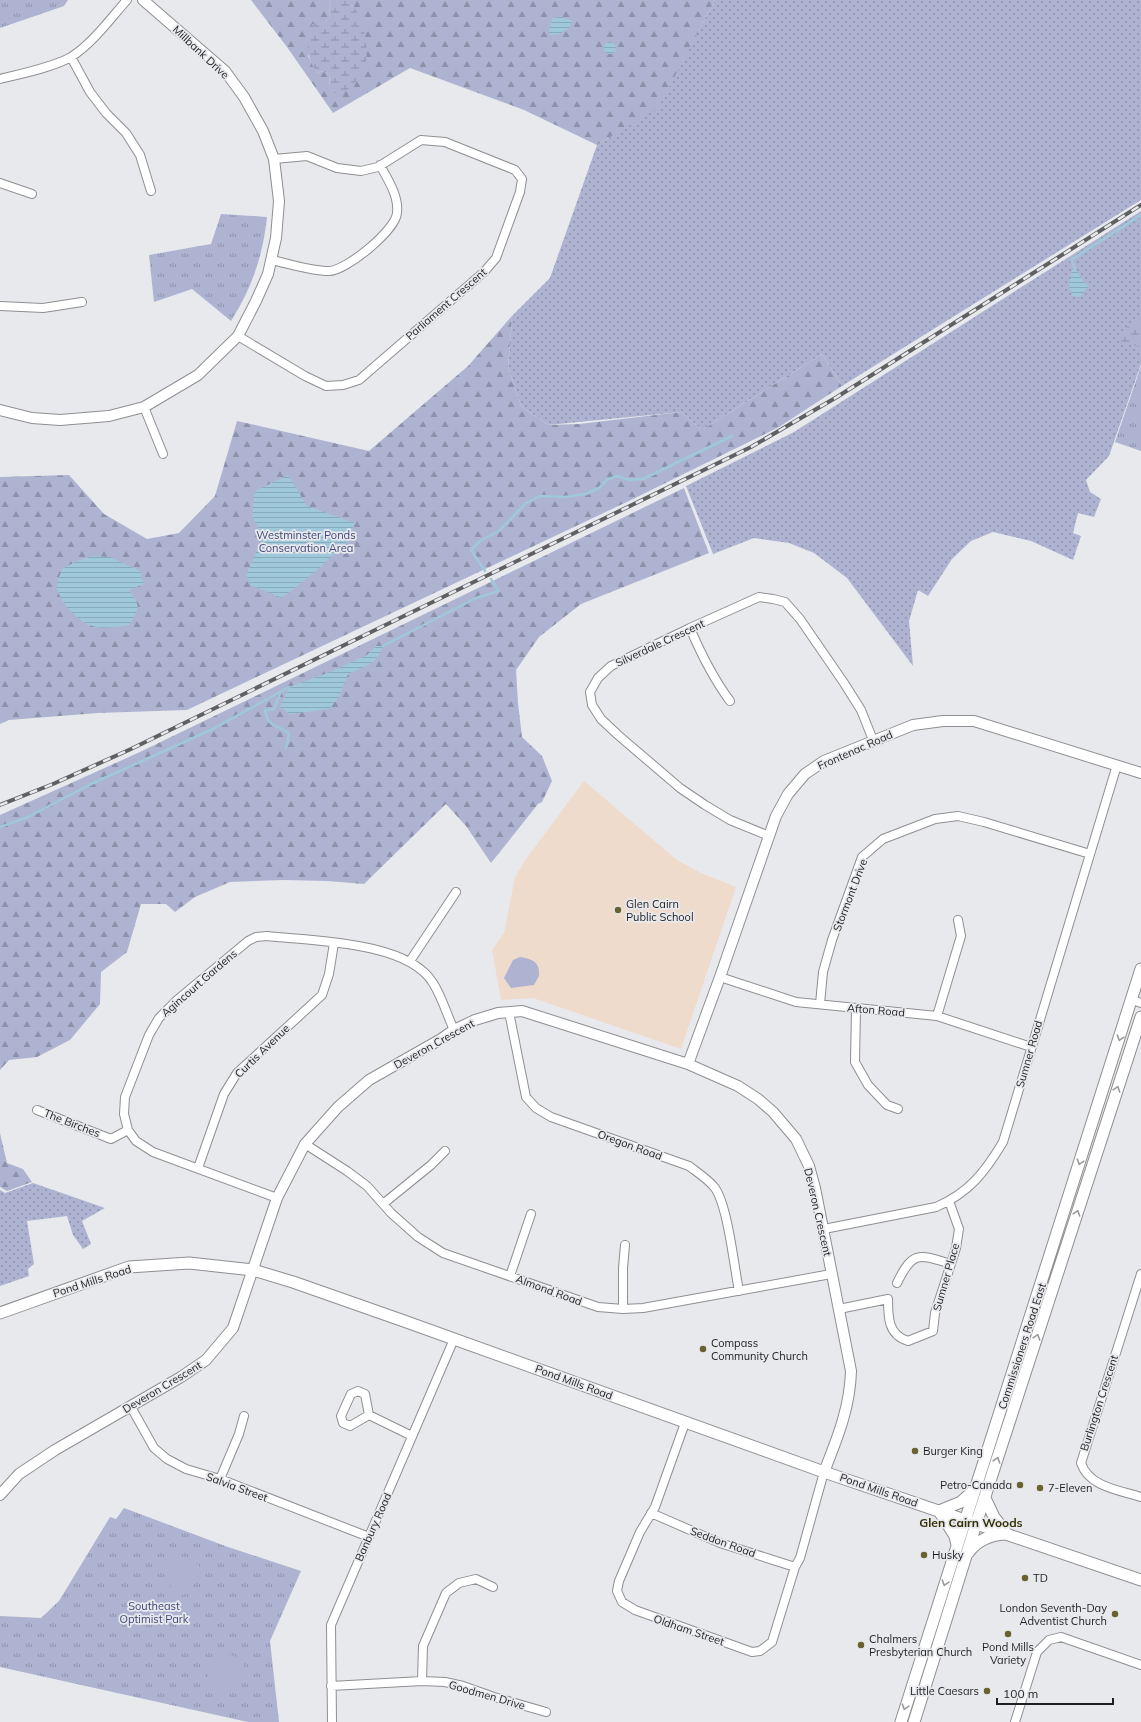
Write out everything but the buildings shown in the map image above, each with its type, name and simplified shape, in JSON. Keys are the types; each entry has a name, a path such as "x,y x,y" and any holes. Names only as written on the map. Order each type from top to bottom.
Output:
{"main road":[{"name":"Commissioners Road East","path":"914,1722 964,1560 977,1486 1136,1002 1141,969"},
{"name":"Commissioners Road East","path":"900,1722 957,1546 985,1498 1141,1017"},
{"name":"Pond Mills Road","path":"0,1313 129,1268 189,1262 253,1270 454,1339 824,1472 1141,1580"},
{"path":"957,1546 955,1536 939,1511 962,1502 977,1486"},
{"path":"985,1498 994,1517 1007,1534"},
{"path":"964,1560 969,1551 983,1540 996,1535 1007,1534"}],"street":[{"path":"0,79 32,71 71,57 100,31 127,0"},
{"name":"Millbank Drive","path":"0,410 32,418 60,420 109,416 144,407 198,376 238,336 268,274 272,260 279,201 274,159 264,131 244,97 225,71 143,0"},
{"path":"71,57 90,92 106,113 126,133 140,155 151,191"},
{"name":"Parliament Crescent","path":"238,336 305,376 326,386 348,384 359,380 484,272 496,258 520,192 522,179 515,170 445,142 421,140 380,165 361,171 337,168 307,156 274,159"},
{"path":"272,260 305,268 330,271 340,269 350,263 385,233 393,225 397,215 397,200 380,165"},
{"path":"0,183 32,194"},
{"path":"0,306 43,308 82,302"},
{"path":"144,407 163,454"},
{"name":"Silverdale Crescent","path":"769,836 730,820 680,788 601,718 592,705 590,692 598,678 611,666 690,628 759,598 785,602 800,618 844,683 861,710 873,740"},
{"path":"690,628 702,656 719,686 730,701"},
{"name":"Frontenac Road","path":"688,1064 776,816 788,794 805,774 824,761 913,725 943,721 974,720 1141,773"},
{"name":"Sumner Road","path":"824,1229 936,1207 964,1192 990,1165 1003,1142 1117,765"},
{"name":"Stormont Drive","path":"820,1004 823,972 832,940 862,857 883,838 935,819 958,816 984,822 1090,854"},
{"path":"410,961 456,892"},
{"path":"937,1016 961,936 958,920"},
{"name":"Agincourt Gardens","path":"128,1130 124,1114 125,1097 146,1042 159,1018 177,1000 248,941 256,937 267,936 374,949 410,961 420,968 433,982 454,1030"},
{"name":"Curtis Avenue","path":"198,1168 224,1094 237,1074 322,996 330,974 334,943"},
{"name":"Afton Road","path":"720,977 796,1002 937,1016 1031,1047"},
{"path":"856,1009 855,1062 868,1084 882,1100 887,1105 898,1109"},
{"name":"Deveron Crescent","path":"0,1495 19,1474 55,1450 181,1377 206,1360 233,1328 277,1198 305,1144 338,1108 369,1080 454,1030 475,1020 498,1013 522,1011 548,1018 688,1064 738,1086 758,1099 773,1112 796,1139 809,1166 824,1229 831,1274 852,1371 851,1391 844,1422 824,1472"},
{"name":"Oregon Road","path":"509,1012 526,1097 536,1108 551,1117 688,1166 704,1176 715,1189 724,1209 739,1291"},
{"name":"The Birches","path":"38,1110 111,1139 128,1130"},
{"path":"128,1130 136,1141 153,1152 277,1198"},
{"name":"Almond Road","path":"305,1144 347,1171 367,1186 383,1204 418,1237 443,1253 598,1307 623,1309 643,1308 831,1274"},
{"path":"383,1204 431,1165 445,1151"},
{"name":"Sumner Place","path":"838,1309 888,1299 888,1321 901,1339 908,1341 933,1331 935,1313 956,1248 959,1229 949,1201"},
{"path":"510,1276 531,1214"},
{"path":"623,1309 623,1268 625,1246"},
{"path":"897,1283 907,1264 917,1257 928,1256 951,1264"},
{"name":"Burlington Crescent","path":"1141,1274 1081,1463 1083,1470 1089,1477 1100,1484 1141,1496"},
{"name":"Banbury Road","path":"332,1722 331,1625 454,1339"},
{"name":"Salvia Street","path":"130,1407 154,1448 167,1459 186,1469 220,1479 368,1537"},
{"path":"369,1415 412,1436"},
{"path":"220,1479 239,1434 244,1416"},
{"name":"Oldham Street","path":"685,1423 656,1507 640,1532 619,1581 617,1591 622,1602 635,1610 752,1652 760,1651 772,1642 795,1566 800,1558 824,1472"},
{"name":"Seddon Road","path":"651,1513 720,1543 795,1566"},
{"path":"422,1681 423,1646 446,1593 459,1583 476,1579 492,1587"},
{"path":"1015,1722 1037,1652 1049,1640 1061,1637 1141,1665"},
{"name":"Goodmen Drive","path":"331,1686 422,1681 463,1686 494,1697 546,1712"}],"shaded area":[{"path":"560,16 572,21 569,28 559,34 550,35 549,30 552,19"},
{"path":"610,42 614,44 616,48 614,52 610,54 606,52 604,48 606,44"},
{"path":"1075,268 1083,281 1089,286 1079,298 1072,295 1069,285 1072,270"},
{"path":"288,475 307,506 355,523 347,542 316,571 282,598 251,585 246,575 263,537 252,516 255,491"},
{"path":"93,556 110,557 140,571 144,584 129,590 136,600 138,608 129,625 106,628 86,624 69,609 60,596 57,584 62,569 77,561"},
{"path":"376,646 383,646 377,658 370,664 348,674 339,697 329,709 291,714 280,707 289,687 330,672 367,655"},
{"name":"Glen Cairn Public School","path":"584,781 677,860 701,873 736,887 681,1049 533,998 501,1000 492,950 504,933 515,877 526,859"}],"green space":[{"path":"0,0 68,0 64,6 0,28"},
{"path":"251,0 331,0 329,4 330,18 325,22 308,56 317,73 321,71 329,74 330,86 353,6 343,0 715,0 658,108 597,145 524,110 410,68 333,113 287,47"},
{"path":"331,0 344,0 351,4 357,11 364,31 367,52 363,72 349,89 338,93 334,93 330,86 329,74 321,71 317,73 310,60 308,49 312,24 325,22 330,18 329,4"},
{"path":"715,0 1141,0 1141,200 842,386 822,354 702,430 681,412 548,425 521,406 508,367 511,317 550,278 597,145 658,107"},
{"path":"1141,211 1141,364 1109,456 1086,480 1090,492 1101,499 1094,517 1078,513 1073,533 1081,536 1073,560 1031,541 993,532 971,541 952,559 928,596 918,590 909,621 913,666 847,578 814,553 789,543 754,538 713,554 686,486 794,432"},
{"path":"221,214 267,217 263,245 251,284 231,321 192,289 154,302 149,255 211,244"},
{"name":"Westminster Ponds Conservation Area","path":"511,317 508,367 521,406 548,425 579,424 681,412 702,430 822,354 842,386 779,427 631,500 187,710 98,713 9,720 0,724 0,477 69,475 104,514 147,539 179,533 215,496 237,421 369,451 468,366"},
{"path":"1137,321 1141,321 1141,347 1120,341 1124,329"},
{"path":"1141,366 1141,451 1115,442"},
{"path":"684,488 709,553 581,604 539,637 516,670 522,737 542,756 552,781 542,802 538,804 491,863 466,826 446,804 364,884 283,880 230,882 195,897 175,912 166,904 141,904 127,952 101,972 100,1004 70,1040 37,1057 9,1060 0,1070 0,815 140,752"},
{"path":"520,957 532,960 537,964 539,976 534,985 511,988 504,978 513,960"},
{"path":"0,1133 7,1163 23,1169 32,1182 7,1191 0,1187"},
{"path":"33,1183 105,1208 82,1221 91,1244 83,1249 73,1235 67,1216 27,1221 34,1264 28,1269 29,1276 0,1286 0,1190 5,1193"},
{"name":"Southeast Optimist Park","path":"124,1508 228,1547 301,1571 270,1641 279,1722 248,1722 0,1667 0,1616 41,1618 59,1601 110,1517 116,1519"},
{"path":"175,1555 179,1555 199,1565 201,1572 189,1593 181,1595 174,1591 164,1576 166,1565"},
{"path":"223,1653 238,1658 244,1665 237,1691 231,1693 209,1683 208,1668 215,1658"}],"waterway":[{"path":"1075,268 1071,260 1141,215"},
{"path":"485,571 471,550 480,541 499,531 526,503 540,496 565,497 586,494 599,488 607,480 617,476 629,480 643,479 732,436"},
{"path":"383,646 476,598 499,591 491,579"},
{"path":"0,827 28,817 91,784 213,729 289,687"},
{"path":"281,691 274,709 265,710 268,721 289,734 286,748"}],"railway":[{"path":"0,805 53,784 131,749 751,447 837,397 1141,205"}],"place":[{"name":"Glen Cairn Public School","path":"618,910"},
{"name":"Compass Community Church","path":"703,1349"},
{"name":"Burger King","path":"915,1451"},
{"name":"Petro-Canada","path":"1020,1485"},
{"name":"7-Eleven","path":"1040,1488"},
{"name":"Husky","path":"924,1555"},
{"name":"TD","path":"1025,1578"},
{"name":"London Seventh-Day Adventist Church","path":"1115,1614"},
{"name":"Pond Mills Variety","path":"1008,1634"},
{"name":"Chalmers Presbyterian Church","path":"861,1645"},
{"name":"Little Caesars","path":"987,1691"}],"district":[{"name":"Glen Cairn Woods","path":"971,1522"}]}
